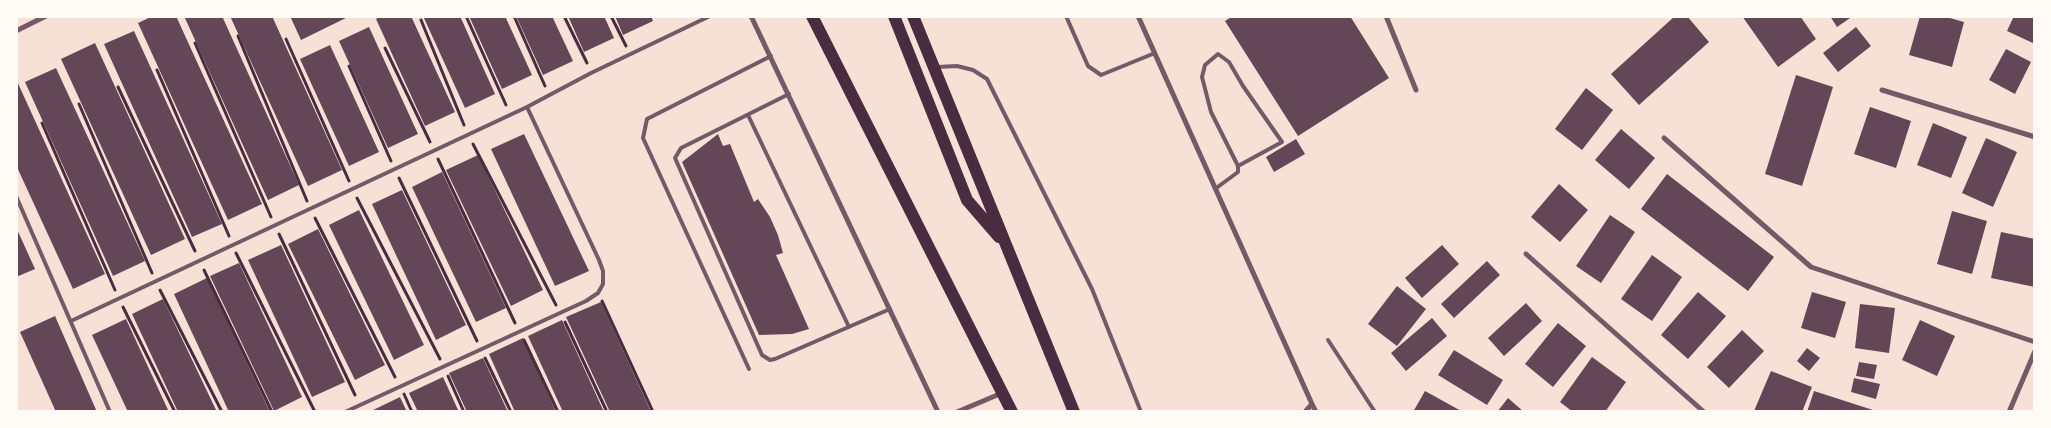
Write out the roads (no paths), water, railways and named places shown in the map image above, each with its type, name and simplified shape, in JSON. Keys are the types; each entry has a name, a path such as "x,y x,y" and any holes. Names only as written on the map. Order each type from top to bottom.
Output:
{"highway":[{"path":"894,16 967,200 1005,244"},
{"path":"912,16 1074,412"},
{"path":"815,20 1012,412"}],"street":[{"path":"16,32 46,16"},
{"path":"752,16 938,412"},
{"path":"1138,16 1316,412"},
{"path":"1386,16 1416,90"},
{"path":"1882,90 2035,137"},
{"path":"1664,138 1811,267 2035,342"},
{"path":"1526,254 1704,412"},
{"path":"2009,412 2035,351"},
{"path":"956,412 1003,392"},
{"path":"1305,412 1312,404"}],"lane":[{"path":"71,321 511,115 591,73 631,56 710,16"},
{"path":"1066,16 1088,66 1101,75 1155,53"},
{"path":"1215,190 1238,172 1238,166 1211,112 1202,76 1205,65 1218,54 1229,62 1243,86 1282,142 1238,166"},
{"path":"749,369 643,138 647,119 771,56"},
{"path":"933,67 957,66 973,70 987,80 1092,289 1141,412"},
{"path":"789,94 681,148 675,158 762,355 770,360 774,359 890,309"},
{"path":"345,412 586,301 598,293 603,284 603,271 599,260 527,107"},
{"path":"748,114 849,326"},
{"path":"16,196 110,412"},
{"path":"1328,340 1375,412"}]}
